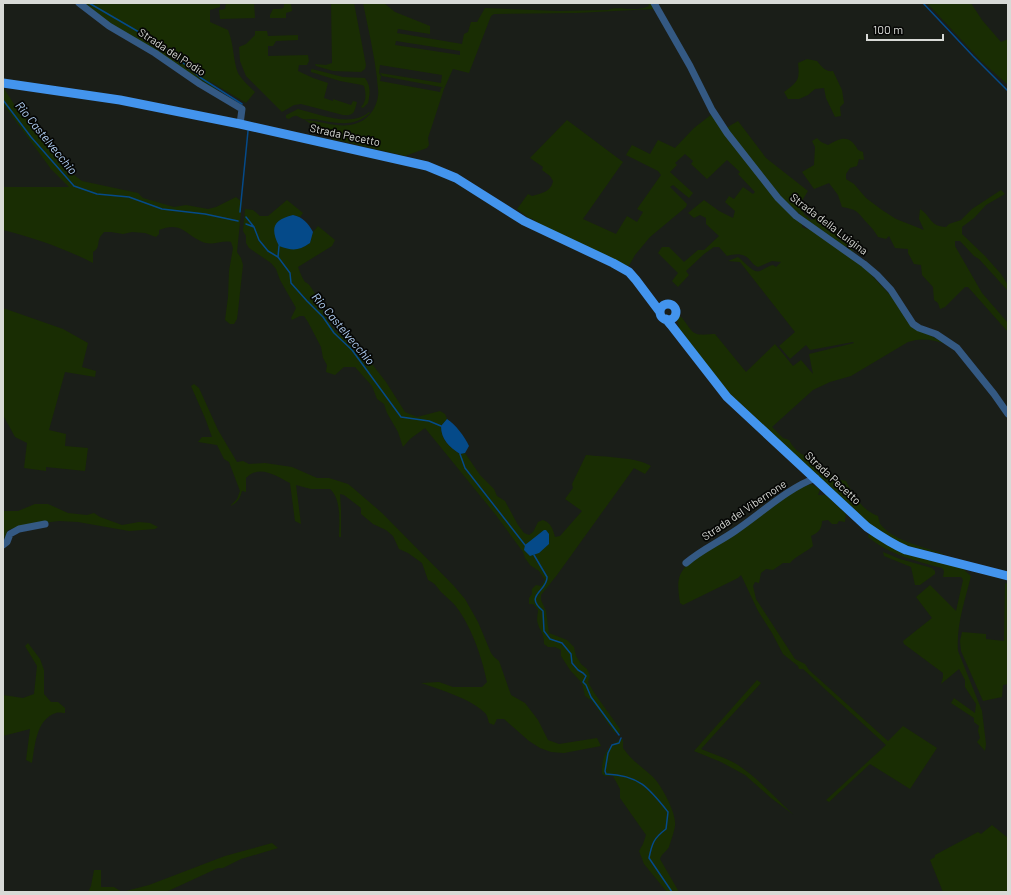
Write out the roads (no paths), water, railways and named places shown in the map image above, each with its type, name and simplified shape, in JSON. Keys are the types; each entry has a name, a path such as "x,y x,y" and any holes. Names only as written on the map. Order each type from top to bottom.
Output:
{"main road":[{"name":"Strada Pecetto","path":"3,83 89,94 240,124 406,161 440,171 470,186 524,221 613,263 628,272 648,295 659,302 671,325 727,397 816,478 867,527 892,544 924,555 1008,576"}],"street":[{"name":"Strada del Podio","path":"80,3 109,26 155,53 200,84 242,109 240,124"},
{"name":"Strada della Luigina","path":"654,3 690,66 712,110 727,134 778,198 796,216 864,264 892,290 912,324 936,334 957,348 1008,414"},
{"name":"Strada del Vibernone","path":"686,563 698,553 735,531 794,488 816,478"},
{"path":"3,546 7,542 10,534 19,529 45,524"}],"water":[{"path":"293,215 300,217 305,221 313,232 310,243 302,248 288,249 279,246 274,230 277,222"},
{"path":"447,419 456,427 467,442 469,446 465,453 460,454 444,439 441,426"},
{"path":"546,530 549,534 549,544 539,553 530,556 524,550 525,545"}],"waterway":[{"path":"89,3 163,46 201,78 242,104"},
{"path":"923,3 1008,91"},
{"name":"Rio Castelvecchio","path":"3,100 31,137 74,186 97,194 129,197 162,209 205,214 238,221"},
{"path":"240,212 248,131"},
{"name":"Rio Castelvecchio","path":"246,217 254,227"},
{"name":"Rio Castelvecchio","path":"246,224 254,227 259,240 268,251 278,257 290,273 291,283 323,317 334,333 352,350 401,417 429,421 441,426"},
{"path":"278,257 279,246"},
{"name":"Rio Castelvecchio","path":"460,454 465,468 525,545"},
{"name":"Rio Castelvecchio","path":"534,555 547,577 546,582 538,593 535,601 537,606 543,611 544,631 550,639 562,643 571,654 572,663 586,676 583,682 586,685 591,697 619,735"},
{"name":"Rio Castelvecchio","path":"621,738 619,743 612,745 608,753 605,771 606,774 627,777 642,784 655,796 668,812 666,829 654,841 649,858 672,892"}]}
